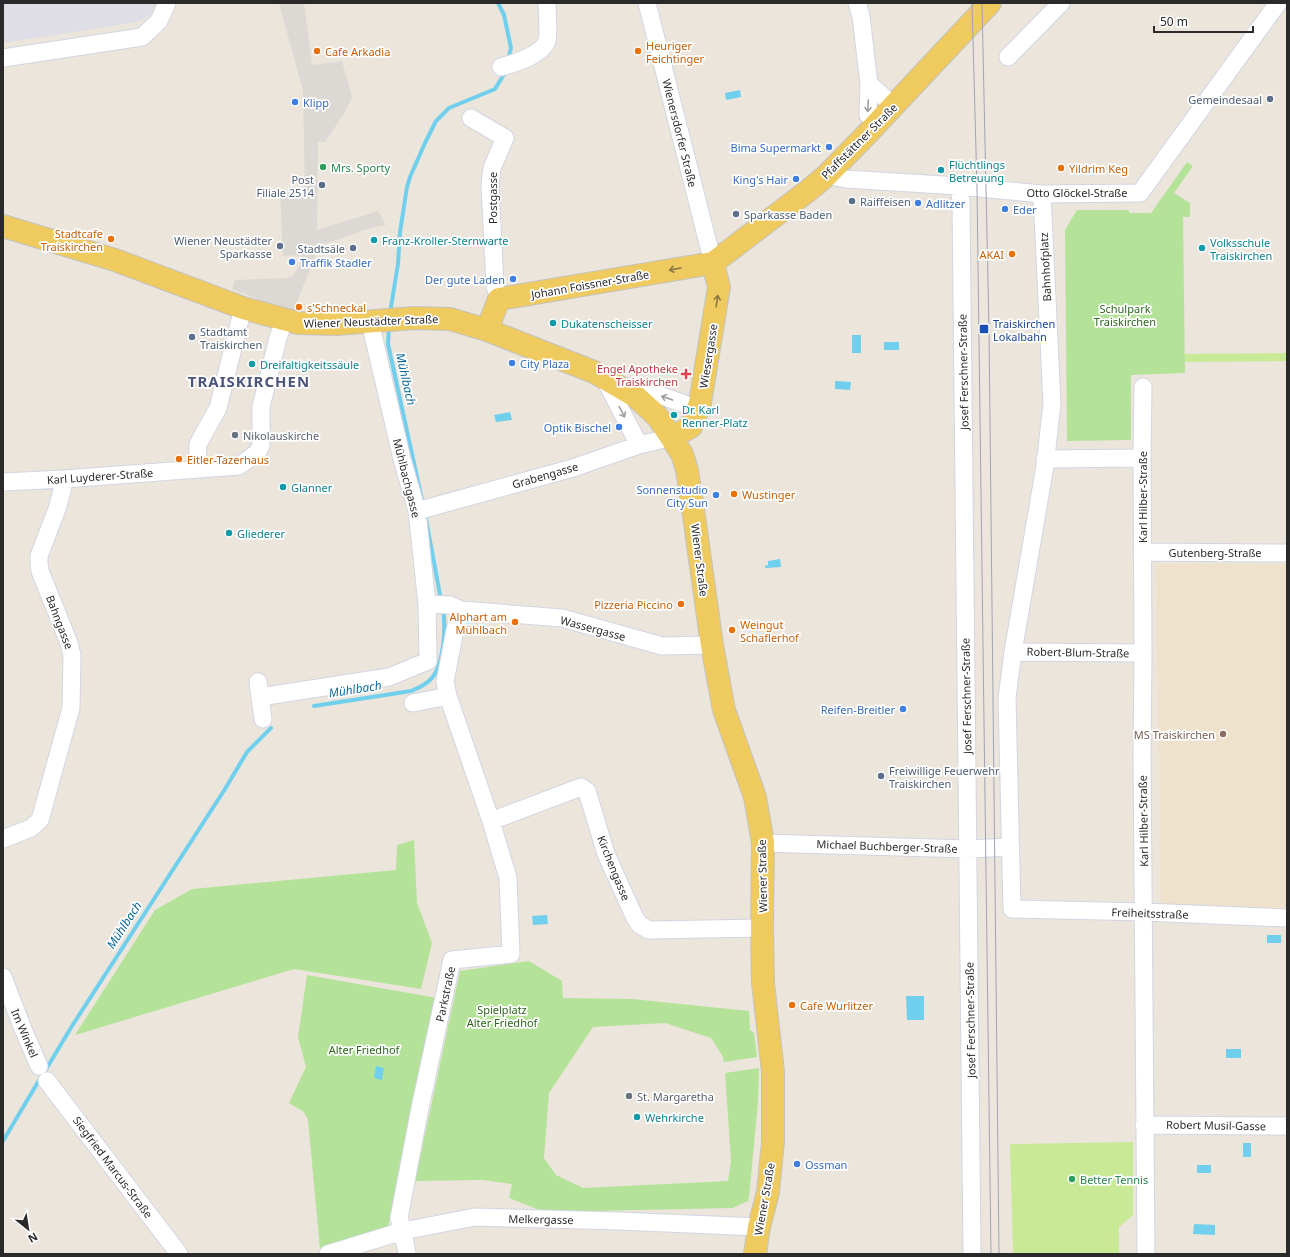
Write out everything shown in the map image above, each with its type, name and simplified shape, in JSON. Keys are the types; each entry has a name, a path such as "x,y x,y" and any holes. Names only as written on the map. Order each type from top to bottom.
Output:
{"main road":[{"name":"Pfaffstättner Straße","path":"713,263 827,175 877,124 990,3"},
{"name":"Wiener Neustädter Straße","path":"3,226 115,260 243,308 281,329 298,323 336,324 415,318 450,320 487,330 594,372 635,396 657,416 672,437"},
{"name":"Johann Foissner-Straße","path":"499,299 713,263"},
{"name":"Wiesergasse","path":"672,437 691,427 698,409 719,287 713,263"},
{"path":"487,330 499,299"},
{"name":"Wiener Straße","path":"672,437 682,454 687,470 712,645 724,710 755,798 763,843 763,983 773,1072 773,1142 768,1192 759,1227 755,1254"}],"street":[{"path":"3,58 142,37 159,21 167,3"},
{"path":"509,65 540,51 547,41 547,3"},
{"name":"Wienersdorfer Straße","path":"647,3 713,263"},
{"path":"857,3 861,16 869,84 868,115 877,124"},
{"path":"1008,57 1061,3"},
{"name":"Otto Glöckel-Straße","path":"827,175 846,179 959,186 1042,194 1140,193 1278,3"},
{"path":"869,84 894,106"},
{"name":"Postgasse","path":"471,118 505,138 492,168 490,185 495,286 499,299"},
{"name":"Josef Ferschner-Straße","path":"959,186 961,201 972,1254"},
{"name":"Bahnhofplatz","path":"1042,194 1052,404 1045,460"},
{"path":"197,469 198,444 218,408 243,308"},
{"name":"Mühlbachgasse","path":"382,321 402,459 423,509 444,605 455,630 445,682 448,696"},
{"name":"Karl Luyderer-Straße","path":"3,482 65,479 239,466 258,452 261,444 261,407 281,329"},
{"path":"604,378 639,446"},
{"name":"Karl Hilber-Straße","path":"1143,387 1142,754 1146,1254"},
{"path":"635,396 654,393 698,409"},
{"name":"Grabengasse","path":"423,509 573,468 639,446 672,437"},
{"path":"1010,847 1007,698 1013,652 1045,460 1142,458"},
{"name":"Bahngasse","path":"3,839 31,828 40,820 71,708 72,655 38,564 39,556 57,509 65,479"},
{"name":"Gutenberg-Straße","path":"1142,552 1287,553"},
{"name":"Mühlbachgasse","path":"263,719 259,690 389,677 428,661 444,605"},
{"name":"Wassergasse","path":"444,605 562,618 662,646 712,645"},
{"name":"Robert-Blum-Straße","path":"1013,652 1143,653"},
{"path":"413,703 448,696"},
{"name":"Parkstraße","path":"403,1231 398,1218 452,960 511,954 508,878 491,821 448,696"},
{"name":"Kirchengasse","path":"491,821 574,790 581,788 584,789 587,791 606,854 635,918 640,924 649,930 762,928"},
{"name":"Michael Buchberger-Straße","path":"763,843 968,849 1010,847"},
{"name":"Freiheitsstraße","path":"1010,847 1012,909 1144,912 1287,918"},
{"name":"Im Winkel","path":"3,977 39,1066"},
{"name":"Siegfried Marcus-Straße","path":"47,1081 179,1254"},
{"name":"Robert Musil-Gasse","path":"1144,1125 1287,1126"},
{"name":"Melkergasse","path":"328,1254 403,1231 475,1217 759,1227"},
{"path":"403,1231 407,1254"}],"shaded area":[{"path":"3,3 156,3 151,14 138,22 3,43"},
{"path":"279,3 304,3 312,65 342,61 352,97 345,112 325,142 318,142 317,230 378,211 386,225 370,228 317,247 314,259 297,302 295,313 232,289 235,280 288,278 293,276 299,266 301,255 283,256 280,193 305,192 303,91"},
{"name":"MS Traiskirchen","path":"1156,564 1287,564 1287,909 1161,904"}],"green space":[{"name":"Schulpark Traiskirchen","path":"1187,162 1193,166 1174,193 1190,203 1190,217 1183,217 1185,373 1131,375 1131,440 1067,441 1065,230 1077,210 1129,210 1129,213 1151,213"},
{"path":"1287,353 1287,361 1185,362 1185,354"},
{"path":"414,840 417,903 432,943 421,989 294,969 75,1035 155,910 192,889 396,870 397,845"},
{"name":"Spielplatz Alter Friedhof","path":"529,961 562,981 563,998 632,999 749,1011 750,1030 754,1033 757,1057 724,1062 723,1057 711,1038 665,1023 593,1027 549,1093 544,1158 556,1175 583,1188 728,1181 731,1161 725,1073 759,1068 758,1102 748,1201 733,1208 545,1212 509,1198 512,1184 483,1180 415,1181 460,971"},
{"name":"Alter Friedhof","path":"307,975 437,998 388,1227 320,1249 308,1120 304,1112 289,1103 306,1067 298,1037"},
{"name":"Better Tennis","path":"1133,1142 1133,1215 1119,1227 1119,1254 1013,1254 1010,1144"}],"water":[{"path":"740,90 741,97 726,100 725,93"},
{"path":"852,335 861,335 861,353 852,353"},
{"path":"884,342 899,342 899,350 884,350"},
{"path":"835,381 851,382 850,390 835,389"},
{"path":"510,412 512,420 496,422 494,415"},
{"path":"780,559 781,567 765,568 765,566 768,565 768,561"},
{"path":"547,915 548,924 533,925 532,916"},
{"path":"1267,935 1281,935 1281,943 1267,943"},
{"path":"906,996 924,996 924,1020 907,1020"},
{"path":"1226,1049 1241,1049 1241,1058 1226,1058"},
{"path":"376,1066 384,1068 382,1080 374,1078"},
{"path":"1243,1143 1251,1143 1251,1157 1243,1157"},
{"path":"1197,1165 1211,1165 1211,1173 1197,1173"},
{"path":"1194,1224 1215,1225 1215,1235 1193,1234"}],"waterway":[{"name":"Mühlbach","path":"498,3 504,15 511,48 508,60"},
{"name":"Mühlbach","path":"390,313 398,264 400,232 407,187 425,143 436,121 449,108 495,89 506,71"},
{"name":"Mühlbach","path":"389,326 388,344 422,500"},
{"name":"Mühlbach","path":"425,514 441,600"},
{"name":"Mühlbach","path":"314,706 411,691 425,684 435,674 441,657 444,636 443,608"},
{"name":"Mühlbach","path":"45,1071 72,1026 225,789 247,752 271,728"},
{"name":"Mühlbach","path":"3,1141 41,1077"}],"tram line":[{"path":"972,3 977,188 991,1254"},
{"path":"982,3 989,328 999,1254"}],"place":[{"name":"Cafe Arkadia","path":"317,51"},
{"name":"Heuriger Feichtinger","path":"638,51"},
{"name":"Gemeindesaal","path":"1270,99"},
{"name":"Klipp","path":"295,102"},
{"name":"Bima Supermarkt","path":"829,147"},
{"name":"Mrs. Sporty","path":"323,167"},
{"name":"Yildrim Keg","path":"1061,168"},
{"name":"Flüchtlings Betreuung","path":"941,170"},
{"name":"King's Hair","path":"796,179"},
{"name":"Post Filiale 2514","path":"322,185"},
{"name":"Raiffeisen","path":"852,201"},
{"name":"Adlitzer","path":"918,203"},
{"name":"Eder","path":"1005,209"},
{"name":"Sparkasse Baden","path":"736,214"},
{"name":"Stadtcafe Traiskirchen","path":"111,239"},
{"name":"Franz-Kroller-Sternwarte","path":"374,240"},
{"name":"Wiener Neustädter Sparkasse","path":"280,246"},
{"name":"Stadtsäle","path":"353,248"},
{"name":"Volksschule Traiskirchen","path":"1202,248"},
{"name":"AKAI","path":"1012,254"},
{"name":"Traffik Stadler","path":"292,262"},
{"name":"Der gute Laden","path":"513,279"},
{"name":"s'Schneckal","path":"299,307"},
{"name":"Dukatenscheisser","path":"553,323"},
{"name":"Traiskirchen Lokalbahn","path":"984,329"},
{"name":"Stadtamt Traiskirchen","path":"192,337"},
{"name":"City Plaza","path":"512,363"},
{"name":"Dreifaltigkeitssäule","path":"252,364"},
{"name":"Engel Apotheke Traiskirchen","path":"686,374"},
{"name":"Dr. Karl Renner-Platz","path":"674,415"},
{"name":"Optik Bischel","path":"619,427"},
{"name":"Nikolauskirche","path":"235,435"},
{"name":"Eitler-Tazerhaus","path":"179,459"},
{"name":"Glanner","path":"283,487"},
{"name":"Wustinger","path":"734,494"},
{"name":"Sonnenstudio City Sun","path":"716,495"},
{"name":"Gliederer","path":"229,533"},
{"name":"Pizzeria Piccino","path":"681,604"},
{"name":"Alphart am Mühlbach","path":"515,622"},
{"name":"Weingut Schaflerhof","path":"732,630"},
{"name":"Reifen-Breitler","path":"903,709"},
{"name":"MS Traiskirchen","path":"1223,734"},
{"name":"Freiwillige Feuerwehr Traiskirchen","path":"881,776"},
{"name":"Cafe Wurlitzer","path":"792,1005"},
{"name":"St. Margaretha","path":"629,1096"},
{"name":"Wehrkirche","path":"637,1117"},
{"name":"Ossman","path":"797,1164"},
{"name":"Better Tennis","path":"1072,1179"}],"district":[{"name":"TRAISKIRCHEN","path":"249,381"}]}
